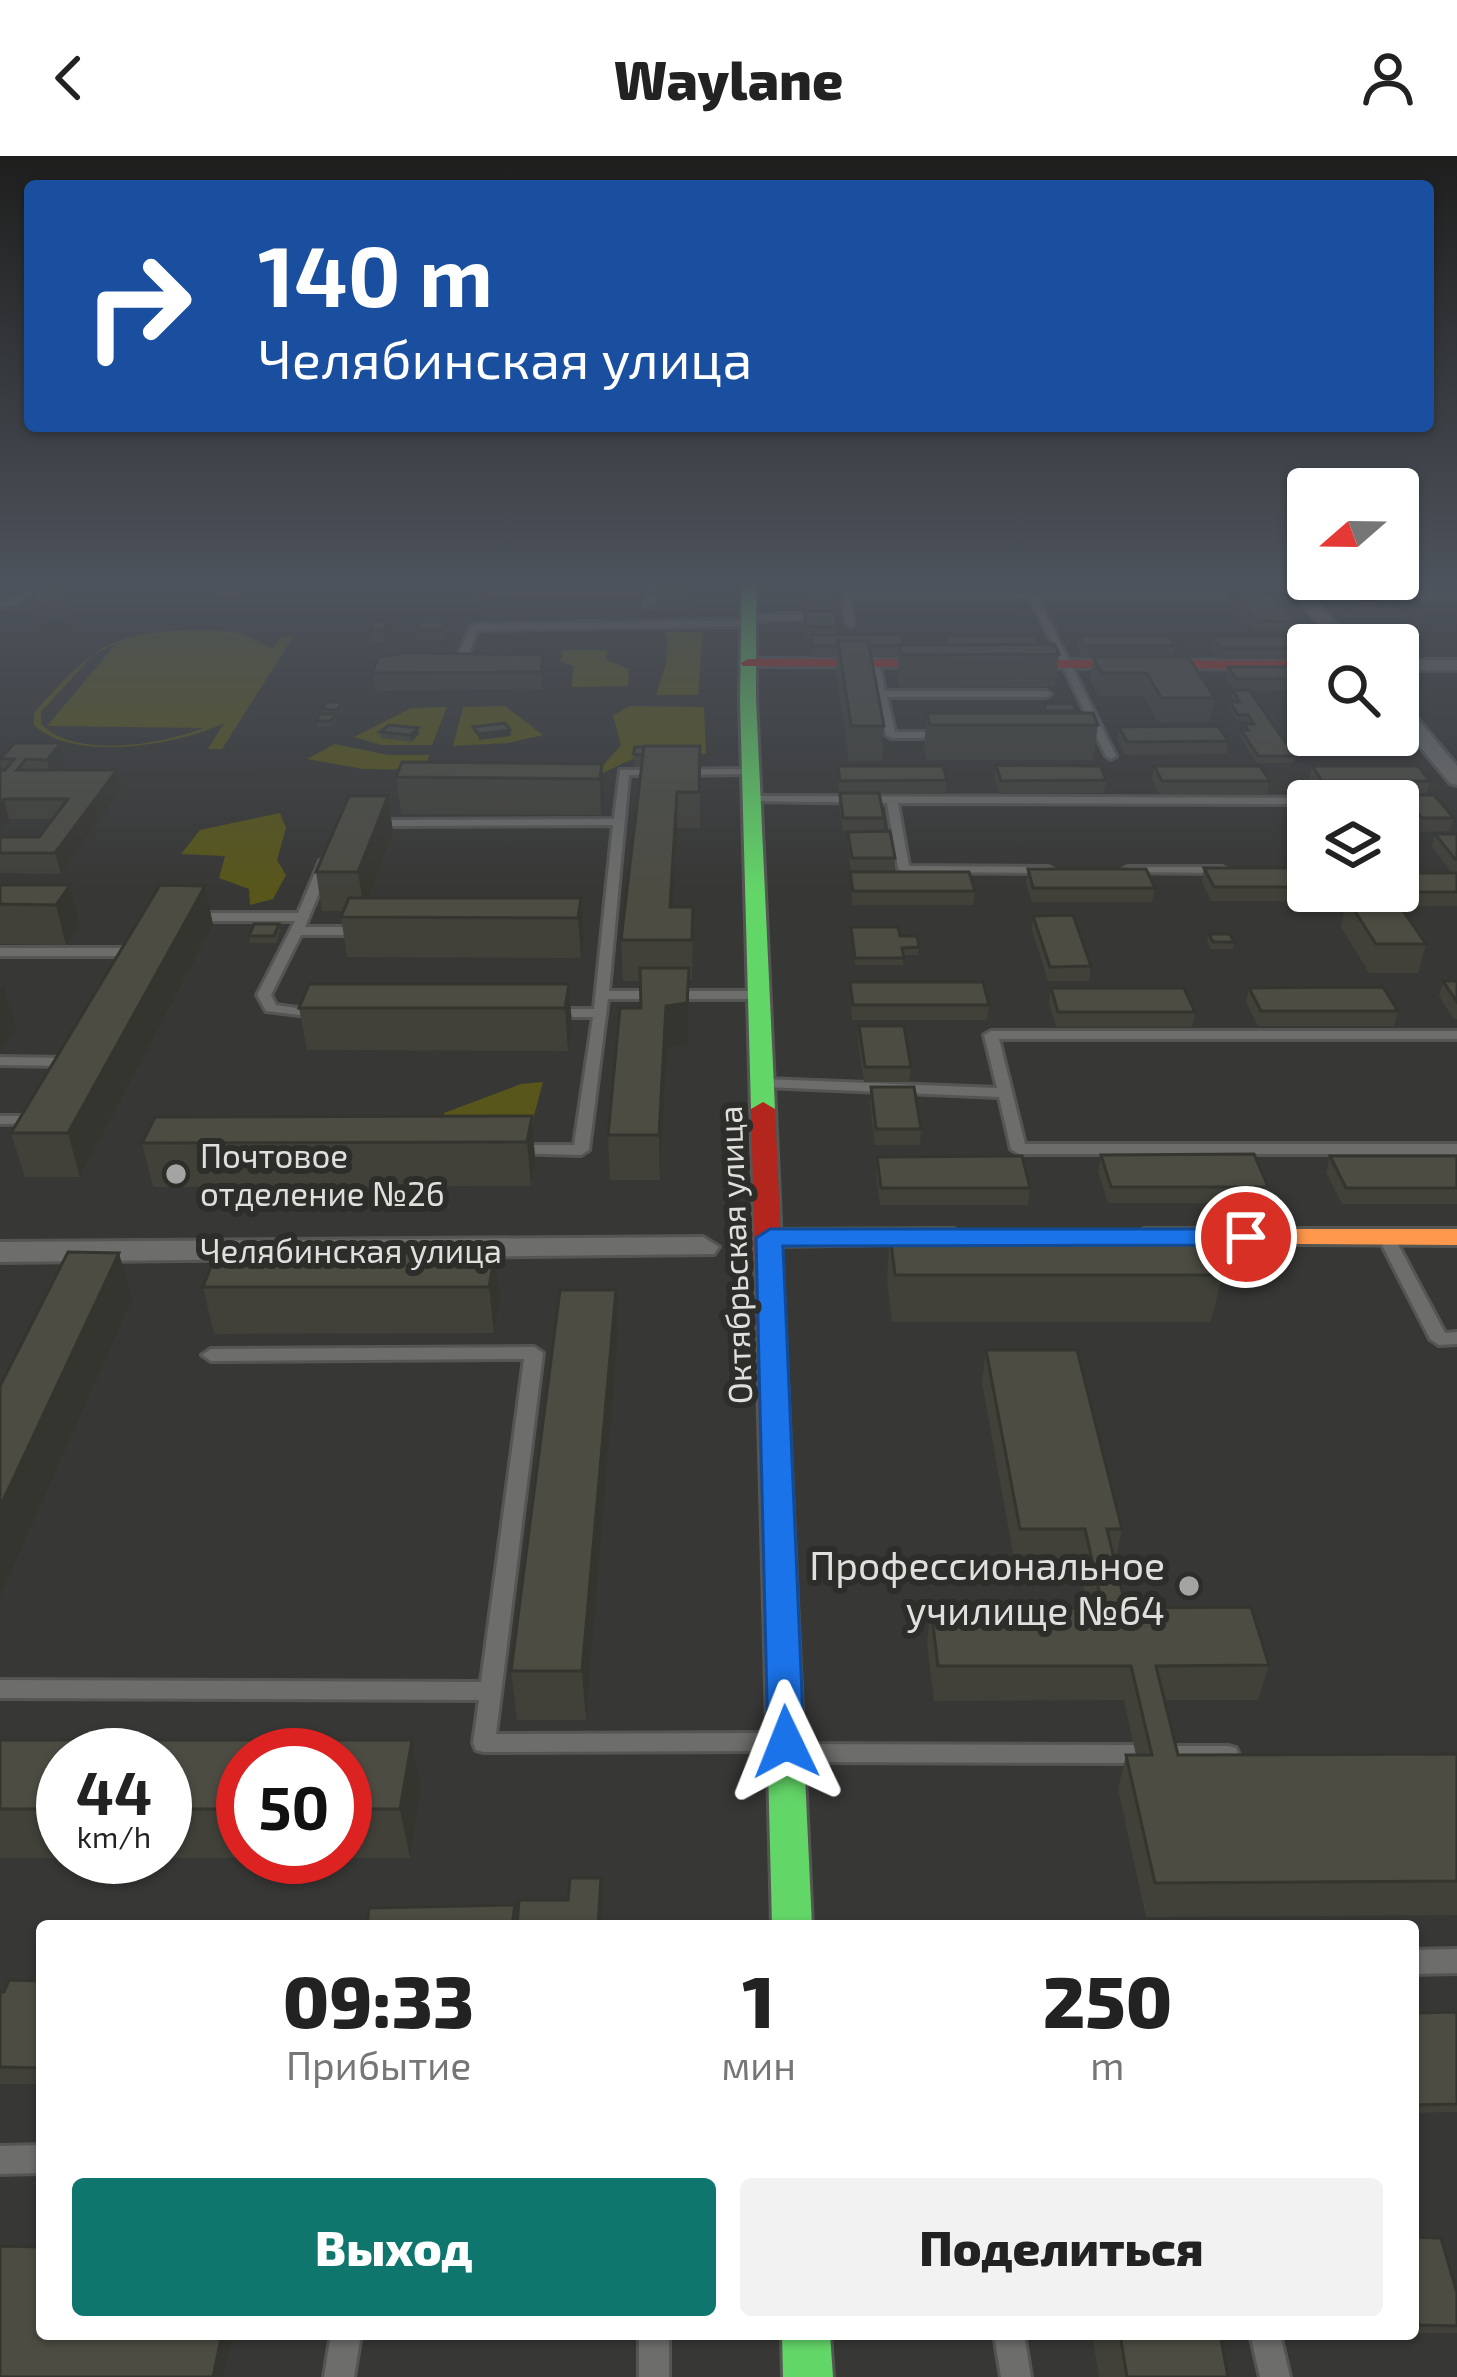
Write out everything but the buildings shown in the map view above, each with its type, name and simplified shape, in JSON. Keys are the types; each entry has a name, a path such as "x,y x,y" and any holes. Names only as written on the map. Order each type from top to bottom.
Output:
{"main road":[{"name":"Октябрьская улица","path":"749,686 793,1920"},
{"path":"770,1238 992,1237"},
{"path":"1108,1237 1457,1237"},
{"path":"806,2340 808,2377"}],"street":[{"path":"1419,732 1455,774"},
{"name":"Челябинская улица","path":"0,1252 703,1247"}],"lane":[{"path":"879,686 891,735 958,735"},
{"path":"1077,686 1111,756"},
{"path":"881,694 1046,694"},
{"path":"490,1150 581,1150 624,772 892,800 1287,801"},
{"path":"892,800 904,869 1070,870"},
{"path":"364,823 619,822"},
{"path":"329,1015 289,1014 271,1008 263,994 300,924 334,842"},
{"path":"1118,870 1237,870"},
{"path":"171,917 369,931"},
{"path":"584,930 608,930"},
{"path":"118,970 138,935"},
{"path":"0,952 129,952"},
{"path":"602,995 760,994"},
{"path":"535,1013 600,1013"},
{"path":"1457,1035 991,1035 1018,1149 1457,1149"},
{"path":"54,1081 76,1043"},
{"path":"0,1061 66,1062"},
{"path":"764,1083 1005,1093"},
{"path":"0,1120 32,1120 43,1101"},
{"path":"1385,1237 1439,1339 1457,1338"},
{"path":"212,1355 534,1354 484,1743 1136,1754"},
{"path":"0,1689 490,1690"},
{"path":"1161,1754 1252,1755"},
{"path":"1419,1962 1457,1961"},
{"path":"0,2160 36,2158"},
{"path":"340,2377 345,2340"},
{"path":"654,2340 654,2377"},
{"path":"1010,2340 1016,2377"},
{"path":"1266,2340 1275,2377"}],"shaded area":[{"path":"65,686 41,712 41,724 76,742 143,743 204,728 47,726 81,686 262,686 222,749 208,749 224,723 181,738 155,743 100,747 74,744 52,737 34,725 34,713"},
{"path":"659,686 699,686 698,695 656,695"},
{"path":"505,706 543,735 508,743 453,746 463,707"},
{"path":"630,706 704,707 706,754 637,757 592,778 621,745 613,715"},
{"path":"447,707 432,745 381,745 354,737 411,708"},
{"path":"335,744 388,755 429,755 425,770 363,769 307,759"},
{"path":"280,813 286,828 277,860 286,875 273,899 250,905 249,889 219,878 225,856 181,854 200,830"},
{"path":"543,1082 532,1123 442,1132 444,1113 521,1084"}],"traffic: fast":[{"path":"748,686 763,1109"},
{"path":"769,1238 954,1237"},
{"path":"782,1646 792,1920"},
{"path":"806,2340 808,2377"}],"traffic: slow":[{"path":"1144,1237 1457,1237"}],"traffic: jam":[{"path":"763,1109 782,1646"}],"place":[{"name":"Почтовое отделение №26","path":"176,1174"},
{"name":"Профессиональное училище №64","path":"1189,1586"}],"route":[{"path":"786,1742 770,1238 1246,1237"}]}
